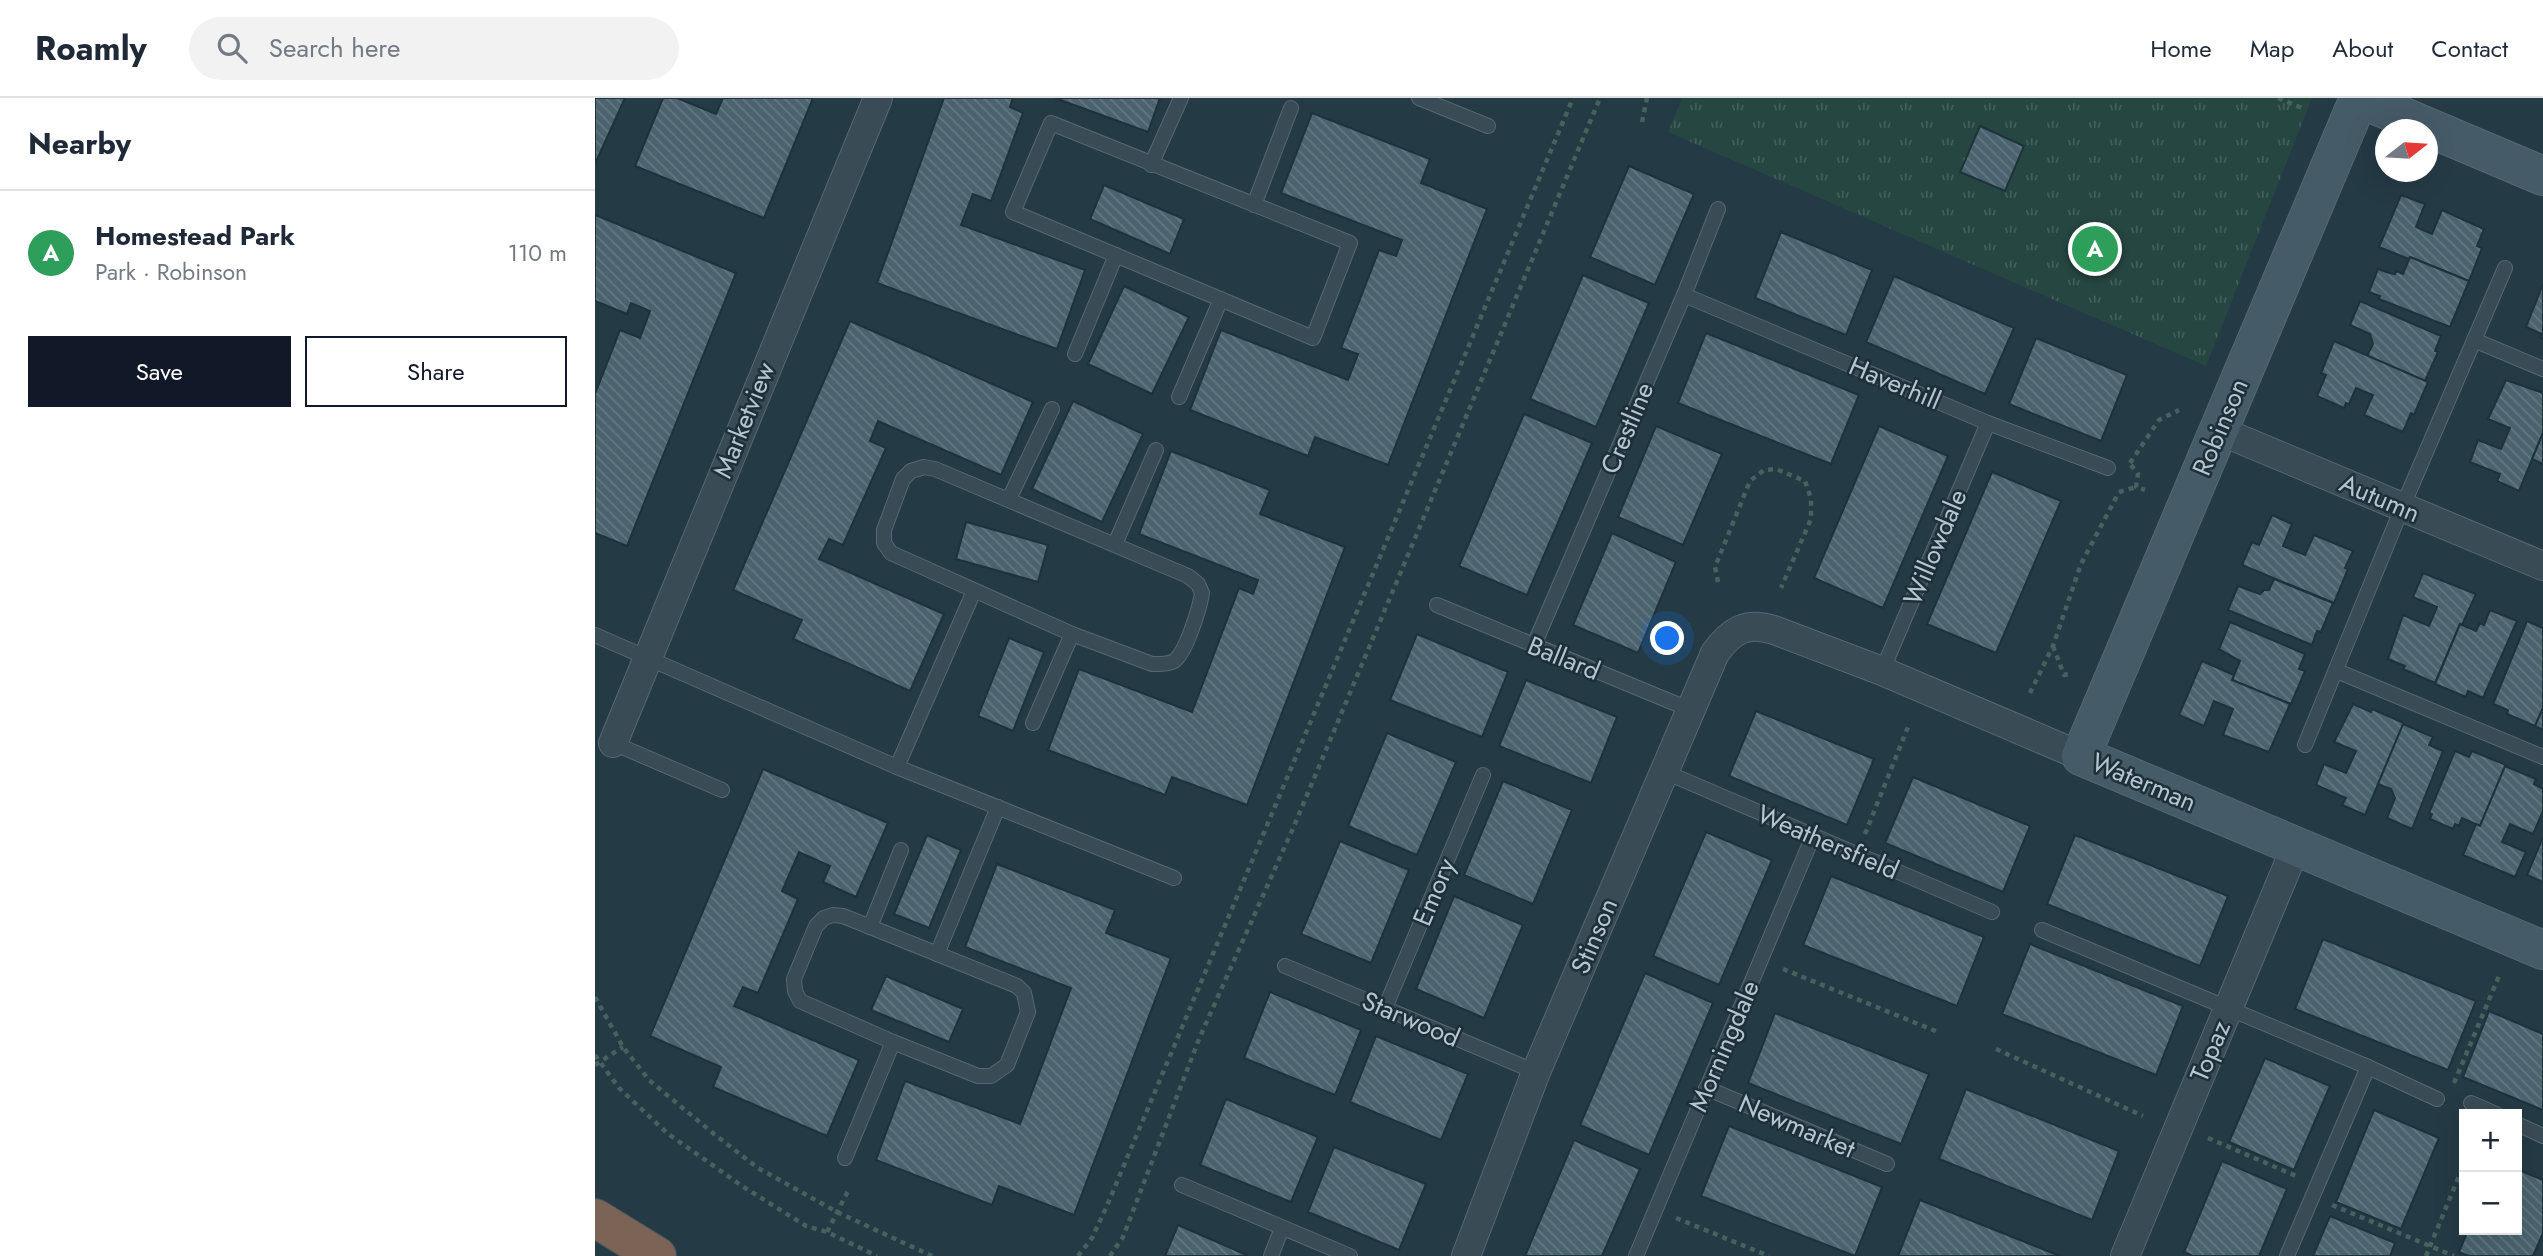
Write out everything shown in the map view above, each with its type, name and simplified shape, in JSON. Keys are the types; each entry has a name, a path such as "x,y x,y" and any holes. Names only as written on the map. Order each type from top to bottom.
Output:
{"highway":[{"path":"595,1218 657,1256"}],"street":[{"name":"Marketview","path":"614,743 878,98"},
{"path":"2359,98 2543,176"},
{"name":"Robinson","path":"2081,756 2359,98"},
{"name":"Autumn","path":"2218,430 2543,565"},
{"name":"Waterman","path":"1742,629 1759,625 1774,629 1882,671 2543,950"},
{"name":"Stinson","path":"1466,1256 1536,1072 1715,653 1726,637 1742,629"},
{"name":"Topaz","path":"2125,1256 2296,846"}],"lane":[{"path":"1151,165 1181,98"},
{"path":"1419,98 1488,126"},
{"path":"1254,205 1291,108"},
{"path":"1051,122 1254,205 1350,243 1313,338 1013,212 1051,122"},
{"name":"Crestline","path":"1534,645 1684,295 1718,209"},
{"path":"1075,354 1116,255"},
{"path":"2305,744 2505,268"},
{"name":"Haverhill","path":"1684,295 1988,423 2108,468"},
{"path":"1179,397 1221,299"},
{"path":"2474,340 2543,369"},
{"path":"1009,499 1052,409"},
{"name":"Willowdale","path":"1882,671 1988,423"},
{"path":"1115,544 1156,450"},
{"path":"924,467 935,469 1009,499 1188,576 1198,583 1202,593 1201,603 1181,652 1174,660 1152,664 1072,634 891,554 884,543 884,530 903,479 911,471 924,467"},
{"path":"897,767 974,591"},
{"name":"Ballard","path":"1437,605 1691,710"},
{"path":"1033,723 1072,634"},
{"path":"595,635 897,767 1174,878"},
{"path":"2337,671 2543,757"},
{"path":"614,743 722,790"},
{"name":"Weathersfield","path":"1665,772 1992,912"},
{"name":"Emory","path":"1385,1008 1483,775"},
{"path":"937,954 997,807"},
{"name":"Morningdale","path":"1636,1256 1813,836"},
{"path":"870,927 901,850"},
{"path":"843,916 937,954 1017,986 1028,1002 1028,1012 1007,1065 991,1076 978,1076 808,1006 800,1000 795,991 794,979 816,926 824,918 843,916"},
{"path":"2042,930 2368,1067 2437,1099"},
{"name":"Starwood","path":"1285,966 1536,1072"},
{"path":"845,1158 893,1042"},
{"path":"2287,1256 2368,1067"},
{"name":"Newmarket","path":"1706,1088 1887,1164"},
{"path":"2471,1103 2485,1109"},
{"path":"2522,1126 2543,1136"},
{"path":"1182,1185 1350,1256"},
{"path":"1271,1256 1282,1228"}],"path":[{"path":"1078,1256 1092,1238 1106,1208 1573,98"},
{"path":"1110,1256 1123,1237 1199,1039 1294,826 1600,98"},
{"path":"1642,122 1647,98"},
{"path":"2278,98 2304,109"},
{"path":"2129,463 2159,420 2179,410"},
{"path":"1718,582 1715,567 1750,481 1764,470 1776,469 1805,481 1811,499 1811,519 1781,588"},
{"path":"2030,693 2053,646 2081,564 2119,492"},
{"path":"2053,646 2064,675 2069,674"},
{"path":"1857,855 1908,727"},
{"path":"1761,960 1938,1032"},
{"path":"2437,1099 2446,1101 2499,976"},
{"path":"595,997 623,1047 649,1080 714,1135 758,1168 837,1212 932,1256"},
{"path":"597,1064 623,1047"},
{"path":"1996,1049 2143,1116"},
{"path":"595,1055 597,1064 619,1088 667,1133 742,1186 806,1226 827,1232 877,1256"},
{"path":"2207,1137 2298,1177"},
{"path":"2426,1256 2461,1172"},
{"path":"827,1232 848,1191"},
{"path":"2330,1204 2454,1256"},
{"path":"1655,1210 1769,1256"}],"green space":[{"path":"1682,98 2312,98 2206,366 1668,132"}],"building":[{"path":"595,98 625,98 595,164"},
{"path":"663,98 677,98 716,114 723,98 813,98 764,218 635,166"},
{"path":"944,98 1013,98 1010,107 1023,113 991,201 973,194 961,225 1085,270 1057,349 877,283"},
{"path":"1055,98 1160,98 1148,132"},
{"path":"1312,113 1430,159 1421,183 1487,209 1388,465 1315,437 1308,456 1190,410 1221,330 1348,380 1358,354 1341,348 1379,250 1396,256 1402,240 1281,193"},
{"path":"1980,126 2024,146 2005,191 1960,172"},
{"path":"1629,166 1694,194 1655,285 1590,257"},
{"path":"1104,185 1184,219 1170,254 1090,219"},
{"path":"2401,195 2425,204 2416,227 2432,234 2442,210 2484,229 2477,246 2482,248 2469,281 2379,247"},
{"path":"595,215 736,273 627,546 595,533 595,394 620,330 640,338 650,311 631,303 627,314 595,301"},
{"path":"1781,232 1872,270 1846,335 1755,298"},
{"path":"2410,257 2469,281 2450,327 2379,299 2380,296 2369,292 2378,269 2403,274"},
{"path":"1583,275 1649,303 1596,427 1530,399"},
{"path":"1894,276 2014,328 1985,394 1866,342"},
{"path":"2543,284 2543,339 2540,337 2542,334 2526,327"},
{"path":"1124,286 1189,317 1152,394 1088,364"},
{"path":"2360,301 2441,336 2435,351 2438,352 2425,381 2367,356 2373,344 2370,334 2350,325"},
{"path":"850,321 1033,402 1001,475 878,421 870,441 886,448 843,545 829,539 819,559 944,614 910,691 793,639 802,620 733,590"},
{"path":"1706,333 1859,395 1831,464 1678,403"},
{"path":"2036,338 2127,375 2101,441 2009,404"},
{"path":"2334,341 2428,382 2414,415 2411,413 2403,432 2364,415 2373,395 2356,388 2349,404 2346,403 2344,408 2317,396 2326,375 2321,373"},
{"path":"2506,380 2543,393 2543,433 2519,491 2497,481 2500,474 2470,462 2478,440 2501,449 2510,428 2488,419"},
{"path":"1073,401 1143,434 1102,522 1032,489"},
{"path":"1524,414 1592,443 1527,595 1459,566"},
{"path":"1656,426 1722,454 1683,545 1618,517"},
{"path":"1879,426 1948,456 1883,608 1814,578"},
{"path":"2543,433 2543,464 2532,459"},
{"path":"1171,451 1270,490 1260,514 1345,547 1247,805 1172,777 1165,795 1048,750 1079,669 1192,712 1239,588 1253,594 1258,580 1139,534"},
{"path":"1992,472 2061,501 1996,653 1927,624"},
{"path":"2272,515 2292,524 2283,546 2305,555 2314,535 2353,551 2334,603 2242,565 2252,542 2259,545"},
{"path":"966,522 1048,545 1038,582 956,559"},
{"path":"1612,533 1676,562 1638,653 1573,625"},
{"path":"2423,573 2476,594 2435,683 2388,659 2403,615 2429,626 2437,607 2413,597"},
{"path":"2274,579 2333,603 2321,632 2317,631 2312,645 2228,610 2238,586 2260,594 2269,590"},
{"path":"2490,610 2517,621 2483,698 2468,691 2466,697 2435,684 2460,624 2476,631 2480,623 2484,625"},
{"path":"2527,621 2543,628 2543,708 2535,726 2507,714 2508,710 2493,704"},
{"path":"2230,622 2305,654 2299,669 2305,671 2291,704 2232,680 2240,661 2219,649"},
{"path":"1417,634 1508,672 1482,737 1390,700"},
{"path":"1009,638 1044,652 1013,731 978,716"},
{"path":"2202,661 2234,675 2232,680 2290,704 2269,752 2223,735 2233,709 2214,701 2204,726 2179,715"},
{"path":"1526,680 1617,717 1591,783 1499,746"},
{"path":"2353,704 2404,723 2365,815 2342,805 2346,798 2316,785 2324,764 2346,773 2356,751 2334,742"},
{"path":"2543,708 2543,730 2535,726"},
{"path":"1756,711 1874,759 1847,825 1729,776"},
{"path":"2403,724 2433,737 2429,745 2443,751 2412,829 2387,818 2395,798 2391,789 2378,784"},
{"path":"1387,733 1456,762 1417,855 1348,826"},
{"path":"2455,751 2469,757 2472,751 2506,765 2480,826 2462,818 2459,826 2455,824 2453,829 2430,819 2432,814 2429,813"},
{"path":"2505,766 2536,779 2534,784 2543,789 2543,811 2533,834 2510,824 2502,842 2526,852 2515,877 2463,855 2476,824 2480,826"},
{"path":"763,769 888,823 856,897 823,882 830,866 799,852 782,891 798,899 758,993 743,987 734,1006 859,1060 827,1136 713,1087 721,1067 650,1036"},
{"path":"1913,777 2030,826 2003,892 1885,843"},
{"path":"1503,781 1572,810 1533,904 1464,875"},
{"path":"1706,832 1772,860 1719,985 1653,956"},
{"path":"927,835 961,850 929,928 894,914"},
{"path":"2075,835 2228,896 2200,966 2047,904"},
{"path":"2543,837 2543,882 2527,875"},
{"path":"1340,841 1409,870 1371,963 1301,934"},
{"path":"997,864 1115,910 1106,933 1171,958 1074,1215 999,1186 992,1205 876,1160 905,1081 1020,1124 1071,988 965,947"},
{"path":"1831,876 1984,937 1957,1006 1803,945"},
{"path":"1454,896 1523,925 1484,1018 1416,989"},
{"path":"2323,939 2476,1001 2448,1070 2295,1009"},
{"path":"2030,944 2183,1006 2156,1075 2002,1014"},
{"path":"1645,973 1713,1003 1649,1155 1580,1125"},
{"path":"886,976 963,1009 949,1042 871,1010"},
{"path":"1270,992 1361,1030 1335,1095 1244,1058"},
{"path":"2489,1011 2543,1034 2543,1110 2463,1077"},
{"path":"1775,1013 1929,1074 1901,1144 1748,1083"},
{"path":"1376,1036 1468,1074 1441,1140 1350,1102"},
{"path":"2265,1058 2330,1086 2294,1170 2229,1142"},
{"path":"1966,1089 2119,1151 2092,1220 1939,1159"},
{"path":"1226,1099 1318,1137 1291,1202 1200,1165"},
{"path":"2374,1110 2439,1138 2401,1229 2336,1202"},
{"path":"1729,1126 1882,1187 1855,1256 1701,1196"},
{"path":"1574,1140 1640,1169 1602,1256 1525,1256"},
{"path":"1334,1147 1426,1184 1399,1250 1308,1212"},
{"path":"2222,1161 2287,1189 2259,1256 2193,1256 2184,1252"},
{"path":"2522,1171 2543,1180 2543,1233 2533,1256 2469,1256 2459,1252 2466,1235 2522,1235"},
{"path":"1920,1200 2060,1256 1898,1256"},
{"path":"2330,1216 2395,1243 2390,1256 2313,1256"},
{"path":"1178,1225 1247,1255 1165,1256"}],"place":[{"name":"Homestead Park","path":"2095,249"}]}
